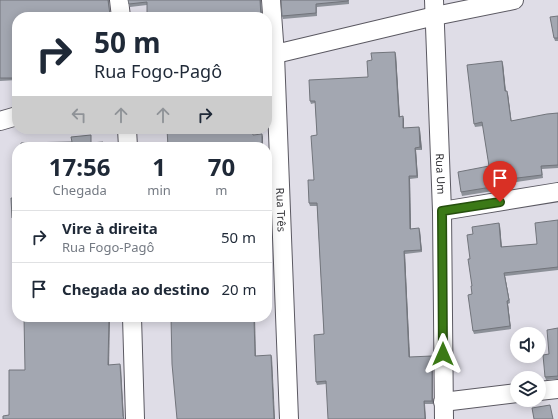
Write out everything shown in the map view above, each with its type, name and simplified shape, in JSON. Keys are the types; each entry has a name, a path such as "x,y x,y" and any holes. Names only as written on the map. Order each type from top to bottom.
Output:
{"street":[{"path":"119,0 120,12"},
{"name":"Rua Três","path":"271,0 271,12"},
{"path":"272,55 435,8 514,0"},
{"name":"Rua Um","path":"435,8 442,211 444,410"},
{"name":"Rua Três","path":"272,75 289,419"},
{"path":"0,121 12,117"},
{"path":"442,211 558,192"},
{"path":"132,322 135,419"},
{"path":"546,390 558,389"},
{"path":"444,410 510,395"}],"building":[{"path":"0,0 108,0 109,12 12,12 12,78 0,78"},
{"path":"128,0 260,0 261,12 147,12 147,2 129,4"},
{"path":"281,0 348,1 316,4 316,13 282,16"},
{"path":"558,16 558,38 554,38 550,17"},
{"path":"395,52 399,117 403,116 403,128 419,127 420,147 415,148 417,176 409,176 410,229 419,228 421,250 404,251 409,357 432,356 432,401 424,401 425,419 328,419 326,381 316,382 314,335 324,334 317,203 309,203 308,180 314,180 311,136 317,135 315,101 310,101 309,80 368,77 367,61 372,60 371,53"},
{"path":"502,61 505,91 507,91 511,121 558,113 558,165 541,166 542,175 509,179 510,184 461,192 458,172 489,166 482,122 474,124 467,65"},
{"path":"167,134 262,134 262,142 168,142"},
{"path":"91,135 91,142 72,142 71,137"},
{"path":"558,220 558,267 504,273 509,300 507,301 510,326 473,331 468,295 472,294 472,286 468,259 470,259 467,235 473,234 472,227 499,223 501,247 537,244 535,223"},
{"path":"24,322 109,322 108,365 120,364 124,419 3,419 3,416 9,415 9,370 25,370"},
{"path":"171,322 254,322 255,356 271,355 274,419 177,419 172,364"},
{"path":"558,328 558,376 546,377 546,371 544,371 544,363 546,363 546,354 549,354 547,330"},
{"path":"550,405 553,419 534,419 532,408 546,407"}],"route":[{"path":"443,354 442,211 500,202"}]}
